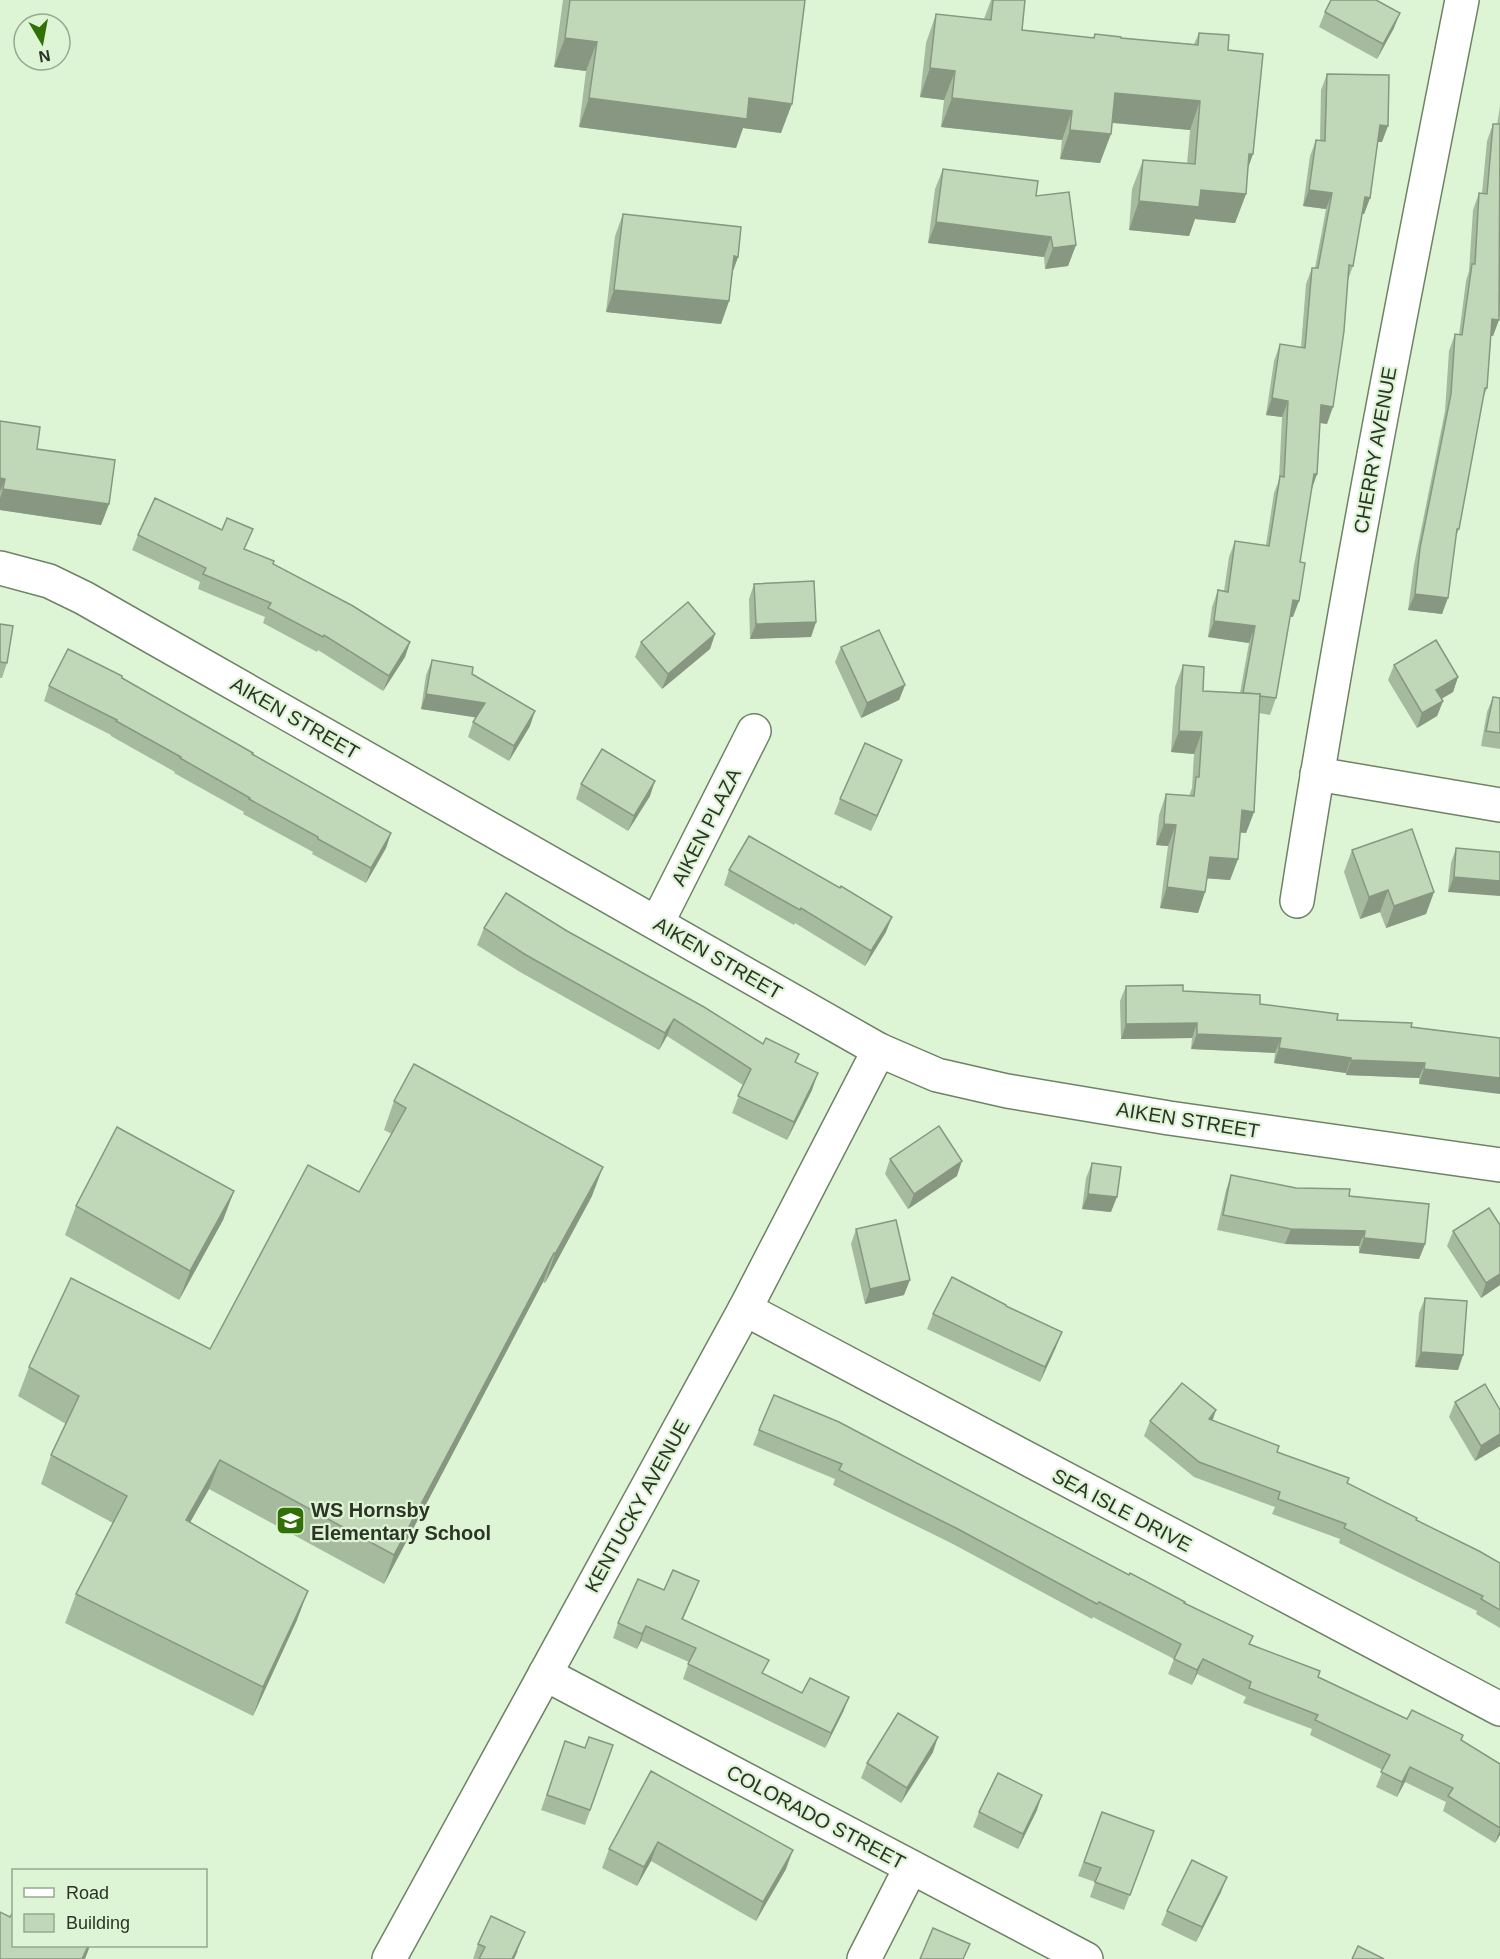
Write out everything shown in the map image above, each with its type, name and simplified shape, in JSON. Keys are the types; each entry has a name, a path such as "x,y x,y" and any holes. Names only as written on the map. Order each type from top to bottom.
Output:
{"street":[{"name":"CHERRY AVENUE","path":"1297,901 1317,774 1396,332 1462,0"},
{"name":"AIKEN STREET","path":"0,568 49,581 84,598 879,1050 937,1075 1007,1091 1169,1118 1500,1165"},
{"name":"AIKEN PLAZA","path":"657,923 754,731"},
{"path":"1317,774 1500,805"},
{"name":"KENTUCKY AVENUE","path":"389,1959 745,1309 879,1050"},
{"name":"SEA ISLE DRIVE","path":"745,1309 1500,1709"},
{"name":"COLORADO STREET","path":"545,1674 1086,1959"},
{"path":"864,1959 911,1867"}],"building":[{"path":"570,0 805,0 792,104 749,98 747,119 589,98 597,42 565,38"},
{"path":"993,0 1025,0 1022,30 1094,38 1095,34 1198,45 1199,33 1229,35 1228,50 1263,54 1253,154 1249,154 1246,194 1201,190 1199,207 1139,201 1143,160 1195,164 1200,101 1115,93 1111,134 1070,130 1072,111 952,98 955,71 930,68 936,14 991,20"},
{"path":"1331,0 1376,0 1400,13 1383,44 1325,12"},
{"path":"1327,74 1389,75 1388,126 1380,125 1370,198 1365,197 1353,266 1349,265 1344,331 1333,407 1321,405 1317,474 1314,474 1300,562 1305,563 1299,601 1293,600 1276,698 1243,693 1255,626 1214,621 1218,590 1228,592 1235,541 1269,546 1280,476 1284,477 1288,401 1272,398 1280,344 1305,348 1312,268 1318,268 1332,193 1309,190 1316,140 1325,141"},
{"path":"1493,124 1500,124 1499,320 1492,319 1487,388 1485,388 1459,529 1457,529 1448,598 1415,594 1420,548 1451,394 1455,334 1462,335 1472,264 1475,264 1479,193 1487,194"},
{"path":"943,169 1038,181 1036,196 1069,192 1076,245 1053,248 1051,237 936,222"},
{"path":"623,214 741,227 738,257 734,256 729,301 614,290"},
{"path":"0,421 40,427 37,449 115,460 109,504 3,489 5,479 0,478"},
{"path":"155,498 222,530 227,518 253,529 244,549 274,561 273,564 353,606 410,642 389,676 324,635 323,637 268,608 271,603 203,574 206,568 138,535"},
{"path":"814,581 816,622 756,624 754,584"},
{"path":"688,602 715,634 668,674 641,642"},
{"path":"0,624 13,626 7,663 0,662"},
{"path":"879,630 905,685 867,703 841,647"},
{"path":"1436,640 1458,677 1436,690 1443,701 1422,713 1394,665"},
{"path":"68,649 122,676 252,754 391,833 371,868 249,799 117,720 49,686"},
{"path":"432,660 473,667 472,674 535,711 514,746 473,722 485,703 426,694"},
{"path":"1183,665 1204,667 1203,691 1260,694 1254,812 1242,810 1238,859 1210,857 1205,892 1167,887 1176,825 1164,824 1166,794 1194,796 1196,777 1199,777 1202,732 1179,731"},
{"path":"1493,697 1500,698 1500,733 1486,731"},
{"path":"865,743 902,760 877,816 840,799"},
{"path":"602,749 655,781 634,816 581,784"},
{"path":"1412,829 1434,892 1394,906 1388,890 1369,897 1352,850"},
{"path":"749,836 840,888 841,886 892,917 871,951 801,908 800,910 729,870"},
{"path":"1456,848 1500,852 1500,881 1454,877"},
{"path":"506,893 567,931 704,1007 763,1044 766,1038 799,1054 795,1062 818,1073 794,1122 738,1096 751,1069 674,1019 665,1033 526,955 484,928"},
{"path":"1183,985 1183,991 1260,995 1260,1004 1338,1014 1337,1020 1412,1023 1411,1027 1500,1038 1500,1078 1424,1069 1425,1063 1351,1060 1351,1058 1279,1048 1281,1038 1197,1034 1197,1023 1126,1024 1126,986"},
{"path":"414,1064 603,1167 554,1253 394,1555 220,1460 186,1520 308,1591 263,1687 76,1594 127,1496 51,1455 79,1396 29,1367 71,1278 210,1349 308,1165 359,1192 406,1108 394,1101"},
{"path":"939,1126 962,1161 914,1194 890,1159"},
{"path":"117,1127 234,1191 190,1271 76,1206"},
{"path":"1092,1163 1121,1167 1117,1197 1088,1194"},
{"path":"1231,1175 1296,1188 1350,1189 1349,1196 1429,1204 1425,1244 1364,1238 1365,1231 1291,1229 1223,1215"},
{"path":"1489,1208 1500,1225 1500,1274 1486,1283 1453,1231"},
{"path":"896,1220 910,1280 870,1289 856,1229"},
{"path":"952,1277 1062,1332 1045,1367 933,1314"},
{"path":"1425,1298 1467,1301 1463,1355 1421,1352"},
{"path":"1182,1383 1216,1410 1209,1419 1279,1446 1277,1452 1349,1478 1347,1483 1500,1563 1500,1610 1481,1599 1483,1596 1344,1528 1346,1524 1278,1499 1280,1492 1199,1462 1150,1421"},
{"path":"1485,1384 1500,1410 1500,1434 1481,1446 1455,1402"},
{"path":"774,1395 839,1422 1129,1575 1130,1573 1184,1603 1253,1636 1249,1644 1320,1671 1318,1677 1407,1719 1412,1710 1463,1735 1461,1740 1500,1764 1500,1828 1448,1796 1453,1788 1410,1767 1402,1782 1381,1772 1390,1755 1315,1720 1318,1715 1249,1688 1251,1682 1203,1659 1197,1670 1174,1659 1181,1644 1099,1602 1097,1604 956,1528 839,1470 842,1464 759,1430"},
{"path":"673,1570 699,1581 682,1619 769,1660 762,1673 802,1693 810,1678 849,1697 831,1733 688,1664 696,1648 646,1626 642,1634 618,1623 638,1579 664,1590"},
{"path":"898,1713 938,1737 907,1788 867,1763"},
{"path":"589,1737 613,1745 590,1810 547,1795 565,1741 585,1748"},
{"path":"651,1771 793,1850 763,1902 658,1842 644,1867 609,1849"},
{"path":"998,1773 1042,1795 1023,1834 979,1812"},
{"path":"1102,1812 1154,1831 1130,1895 1095,1882 1101,1868 1084,1862"},
{"path":"1192,1860 1227,1877 1202,1927 1167,1911"},
{"path":"0,1912 10,1917 12,1914 12,1947 88,1947 82,1959 0,1959"},
{"path":"491,1916 525,1932 512,1959 479,1959 485,1947 478,1944"},
{"path":"933,1928 970,1944 963,1959 920,1959"},
{"path":"1358,1946 1384,1959 1352,1959"}],"place":[{"name":"WS Hornsby Elementary School","path":"290,1521"}]}
